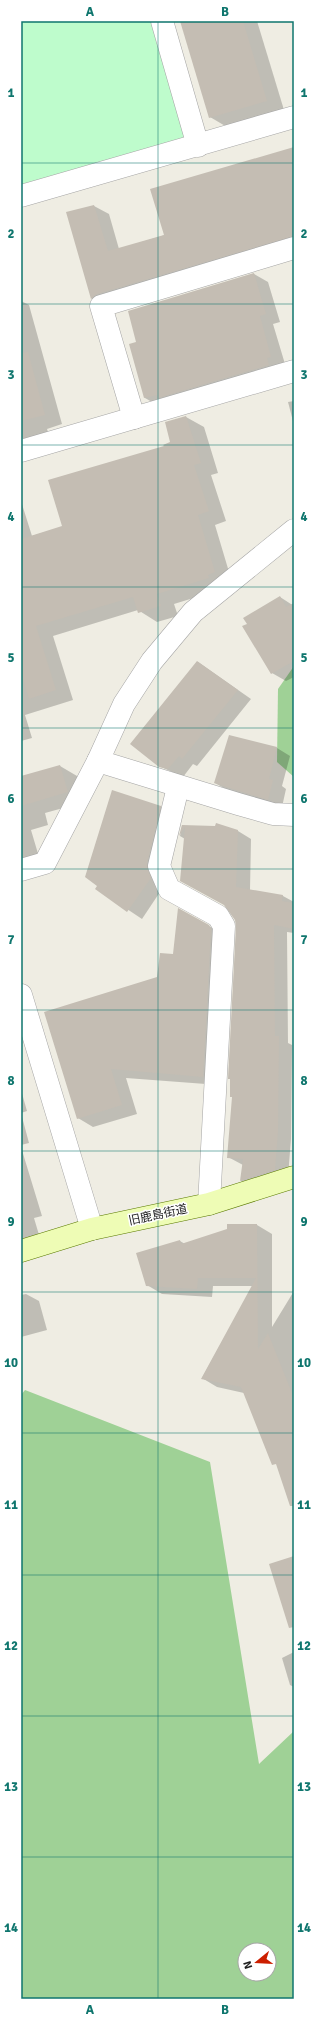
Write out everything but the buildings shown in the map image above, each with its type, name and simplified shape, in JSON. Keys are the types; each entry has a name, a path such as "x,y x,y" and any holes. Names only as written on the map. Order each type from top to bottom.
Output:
{"street":[{"path":"162,21 198,146"},
{"path":"21,196 294,117"},
{"path":"134,418 100,306 294,248"},
{"path":"21,451 294,371"},
{"path":"21,870 45,863 98,761 124,704 152,661 193,612 294,530"},
{"path":"98,761 178,787 273,814 294,815"},
{"path":"178,787 159,866 169,889 218,916 224,926 209,1204"},
{"path":"21,995 92,1229"},
{"name":"旧鹿島街道","path":"21,1251 92,1229 209,1204 294,1178"}],"green space":[{"path":"21,21 162,21 198,146 21,196"},
{"path":"294,666 294,777 277,762 278,689"},
{"path":"25,1390 210,1462 259,1764 294,1731 294,1999 21,1999 21,1395"}]}
